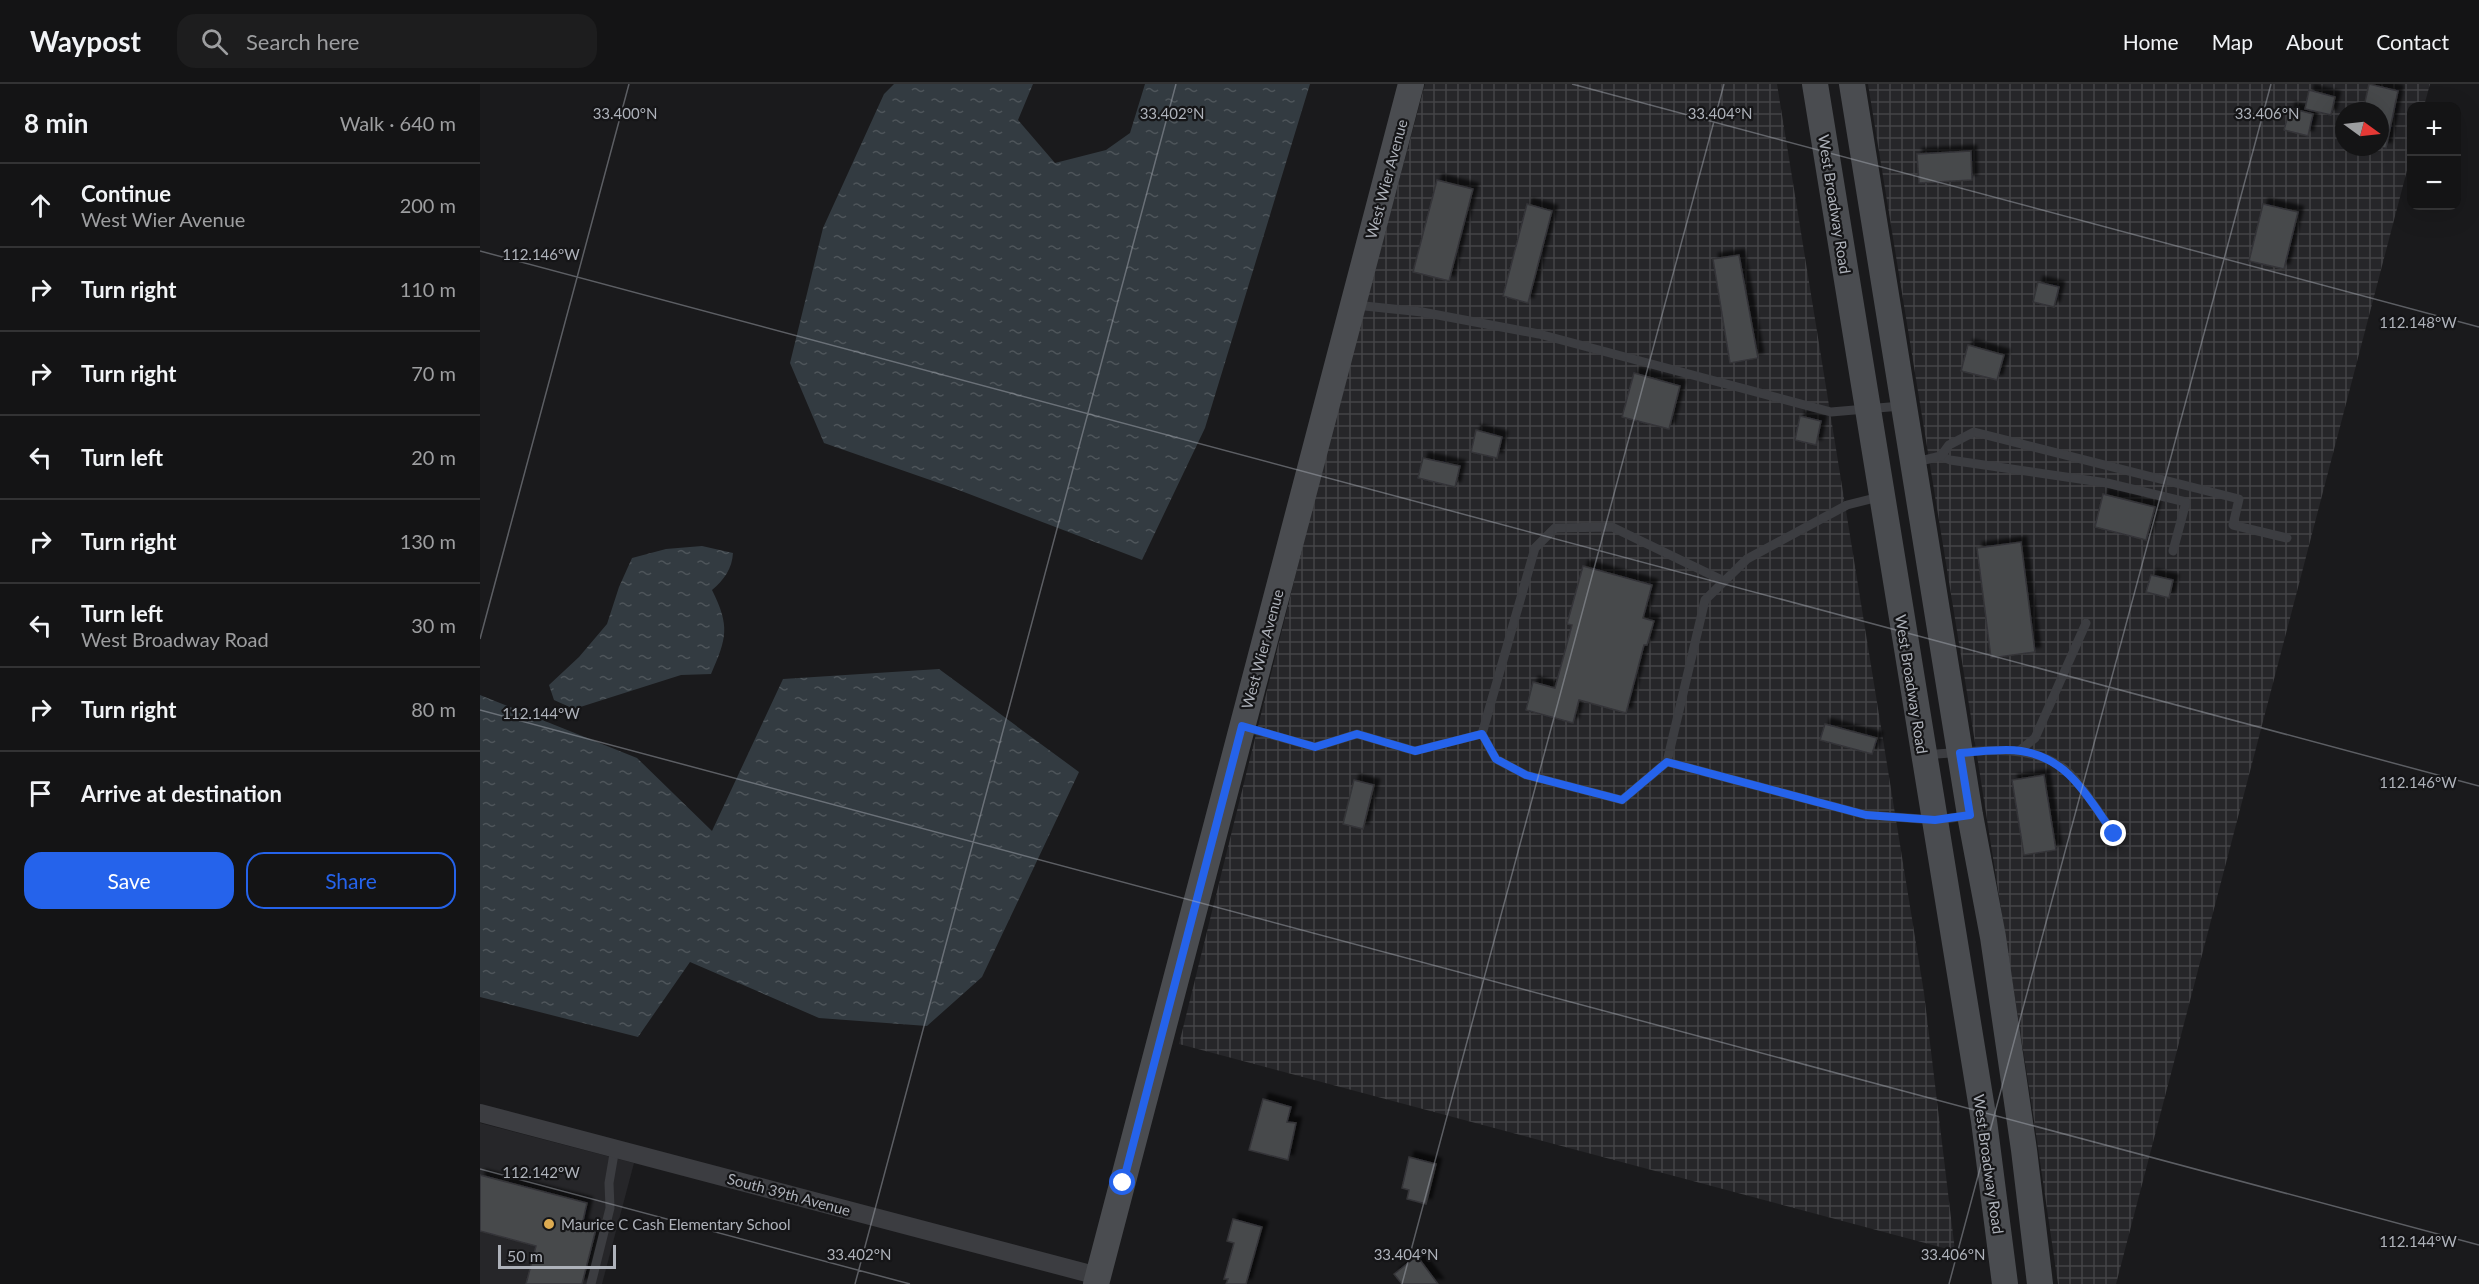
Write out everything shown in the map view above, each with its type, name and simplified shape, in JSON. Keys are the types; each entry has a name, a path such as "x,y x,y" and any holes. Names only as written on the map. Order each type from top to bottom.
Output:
{"main road":[{"name":"West Wier Avenue","path":"1097,1280 1411,84"},
{"name":"West Broadway Road","path":"1815,84 1984,1121 2005,1284"},
{"path":"1852,84 1970,815 1993,937 2040,1284"},
{"path":"1999,1232 2034,1228"}],"street":[{"name":"South 39th Avenue","path":"480,1113 1097,1280"}],"lane":[{"path":"1353,304 1422,312 1539,334 1831,412 1904,406"},
{"path":"1941,456 1948,446 1974,432 2239,499 2233,525 2287,538"},
{"path":"1914,462 1941,456 1950,460 2107,483 2186,501 2173,551"},
{"path":"1724,581 1612,527 1555,528 1535,548 1482,734 1496,759 1526,775 1622,800 1667,762 1705,600 1724,581 1747,558 1846,505 1881,496"},
{"path":"2019,751 2034,738 2086,622"},
{"path":"1242,726 1315,747 1357,734 1415,751 1482,734"},
{"path":"1924,755 2019,751 2046,757 2068,772 2114,834"},
{"path":"1667,762 1866,815 1935,820 1970,815"},
{"path":"591,1284 610,1208 609,1184 615,1148"}],"shaded area":[{"path":"1425,84 1777,84 1924,993 1955,1251 1179,1044 1324,461"},
{"path":"1868,84 2430,84 2425,102 2407,102 2407,170 2116,1284 2058,1284 2032,1107"},
{"name":"Maurice C Cash Elementary School","path":"480,1123 634,1163 602,1284 480,1284"}],"water":[{"path":"894,84 1033,84 1018,120 1055,163 1106,150 1130,133 1145,84 1310,84 1205,428 1142,560 956,489 824,443 790,363 823,228 884,94"},
{"path":"702,546 733,553 727,574 712,590 722,613 724,632 711,674 681,675 574,709 554,700 549,685 579,657 607,624 619,587 632,558 666,549"},
{"path":"939,669 1079,772 982,977 927,1026 819,1018 690,962 638,1037 480,997 480,695 637,758 712,831 783,679"}],"building":[{"path":"2369,84 2398,91 2389,134 2389,102 2365,102"},
{"path":"2309,90 2335,97 2331,115 2305,109"},
{"path":"2290,108 2313,114 2308,136 2284,130"},
{"path":"1971,151 1972,180 1919,183 1917,154"},
{"path":"1437,180 1473,189 1449,281 1413,272"},
{"path":"1527,204 1552,211 1528,303 1503,296"},
{"path":"2263,204 2298,212 2284,269 2249,261"},
{"path":"1739,255 1758,358 1730,363 1713,259"},
{"path":"2038,282 2059,287 2054,307 2033,302"},
{"path":"1968,345 2004,355 1997,380 1961,371"},
{"path":"1634,373 1680,386 1669,429 1622,417"},
{"path":"1800,416 1821,421 1816,445 1795,440"},
{"path":"1476,430 1502,437 1497,458 1471,452"},
{"path":"1423,458 1460,466 1455,487 1418,478"},
{"path":"2103,494 2155,507 2146,540 2095,527"},
{"path":"2021,542 2035,652 1991,658 1977,548"},
{"path":"1583,566 1652,585 1643,618 1654,621 1647,645 1644,645 1626,713 1579,700 1573,723 1526,710 1533,682 1555,688 1572,625 1567,624"},
{"path":"2151,575 2173,580 2169,598 2146,592"},
{"path":"1825,724 1877,738 1872,754 1820,740"},
{"path":"2044,775 2056,850 2024,855 2012,780"},
{"path":"1354,780 1374,785 1363,829 1343,824"},
{"path":"1263,1099 1291,1107 1287,1122 1296,1123 1288,1160 1249,1150"},
{"path":"1409,1157 1436,1164 1426,1204 1407,1199 1409,1190 1402,1188"},
{"path":"480,1175 587,1203 582,1225 596,1229 582,1284 526,1284 536,1246 480,1231"},
{"path":"1233,1219 1262,1227 1246,1284 1226,1284 1228,1279 1224,1279 1234,1243 1227,1241"},
{"path":"1417,1256 1438,1284 1402,1284 1394,1274"}],"place":[{"name":"Maurice C Cash Elementary School","path":"549,1224"}],"route":[{"path":"1123,1183 1242,726 1315,747 1357,734 1415,751 1482,734 1496,759 1526,775 1622,800 1667,762 1866,815 1935,820 1970,815 1960,753 2019,751 2046,757 2068,772 2114,834"}]}
